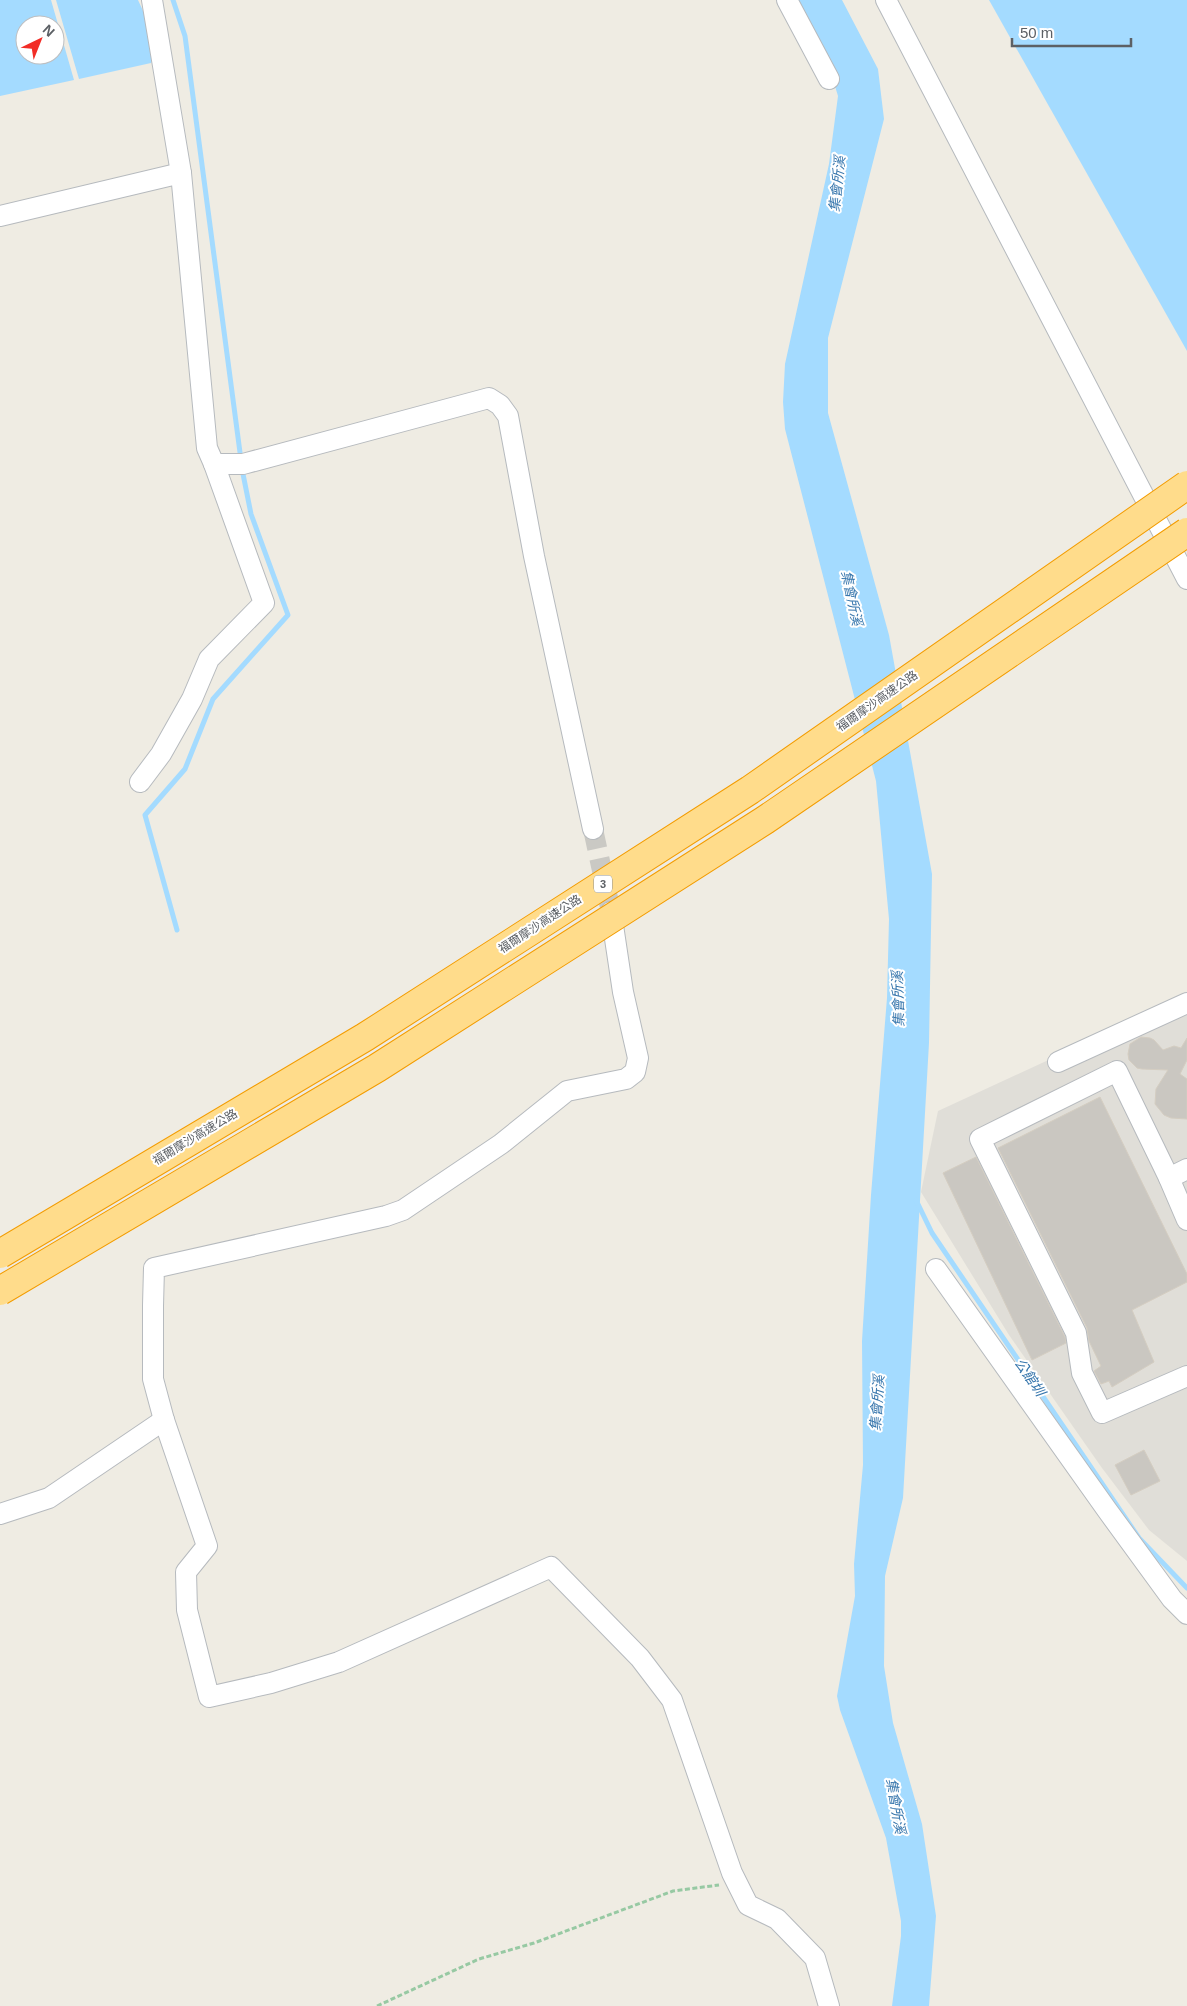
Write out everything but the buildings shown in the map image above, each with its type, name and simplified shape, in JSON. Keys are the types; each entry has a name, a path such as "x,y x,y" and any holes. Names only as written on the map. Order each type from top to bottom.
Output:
{"highway":[{"name":"福爾摩沙高速公路","path":"0,1254 364,1037 750,790 1187,485"},
{"path":"0,1291 376,1068 732,841 1187,532"}],"street":[{"path":"140,782 161,754 192,699 209,659 264,603 207,448 181,173 152,0"},
{"path":"787,0 829,79"},
{"path":"886,0 1187,579"},
{"path":"0,216 181,173"},
{"path":"214,464 242,464 488,398 500,405 508,416 534,556 593,829"},
{"path":"611,912 623,992 638,1058 634,1072 626,1079 567,1091 501,1144 403,1210 386,1216 154,1268 152,1306 154,1379 164,1420 207,1546 186,1572 187,1610 209,1697 339,1662 551,1566 640,1658 672,1700 737,1883 748,1905 777,1920 815,1958 829,2006"},
{"path":"1058,1062 1187,1003"},
{"path":"1187,1220 1178,1173 1117,1071 980,1140 1076,1333 1082,1373 1102,1414 1187,1376"},
{"path":"936,1268 1107,1510 1172,1599 1187,1614"},
{"path":"0,1514 49,1498 164,1420"}],"path":[{"path":"378,2006 479,1959 534,1943 673,1891 737,1883"}],"shaded area":[{"path":"1187,996 1187,1561 1149,1530 1102,1468 1009,1335 921,1192 938,1111"}],"water":[{"path":"0,0 51,0 55,15 15,15 15,65 65,65 65,49 74,80 0,96"},
{"path":"56,0 138,0 144,13 153,58 151,63 79,79 65,31 65,15 60,15"},
{"name":"集會所溪","path":"791,0 842,0 878,69 884,119 828,338 828,413 889,635 932,874 929,1043 903,1498 885,1576 884,1666 893,1723 922,1824 936,1916 929,2006 892,2006 901,1936 901,1921 886,1838 840,1710 837,1696 855,1596 854,1564 863,1465 862,1341 871,1195 887,998 889,919 876,781 785,429 783,402 785,364 829,164 838,96 834,83"},
{"path":"989,0 1187,0 1187,351"}],"waterway":[{"path":"173,0 185,36 241,460"},
{"path":"177,930 145,815 185,769 213,699 288,615 251,514 242,469"},
{"name":"公館圳","path":"916,1200 932,1233 1139,1538 1187,1588"}],"tunnel":[{"path":"593,829 611,912"}]}
